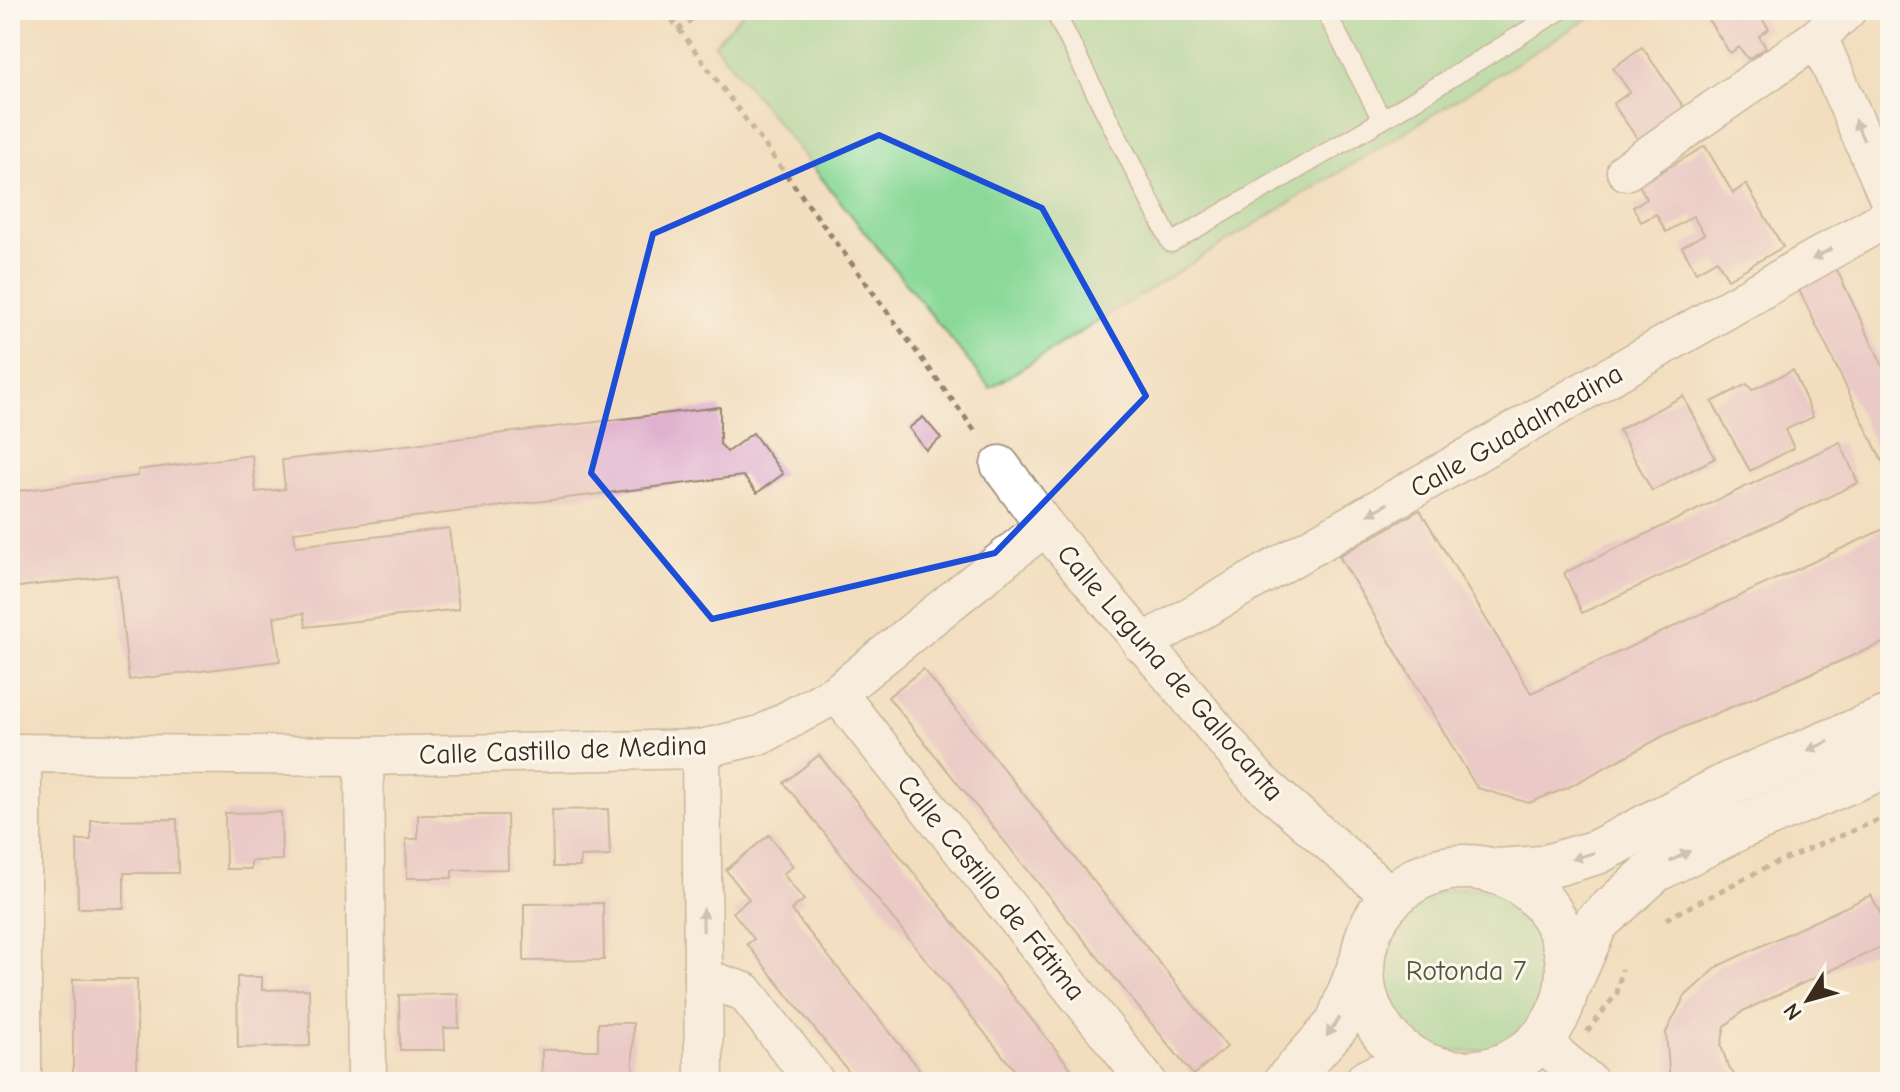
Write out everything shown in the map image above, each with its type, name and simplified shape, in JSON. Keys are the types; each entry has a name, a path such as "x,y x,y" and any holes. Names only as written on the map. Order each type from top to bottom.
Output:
{"main road":[{"path":"1286,1082 1337,1025 1362,961 1373,922 1392,897 1419,877 1442,869 1469,866 1495,871 1542,868 1597,852 1731,783 1890,717"},
{"path":"1565,1061 1550,1029 1596,923 1655,870 1740,827 1890,764"},
{"path":"1495,871 1531,891 1553,916 1566,947 1568,977 1564,999"},
{"path":"1362,961 1364,990 1375,1019 1392,1042 1418,1062 1445,1071"},
{"path":"1367,1082 1377,1077 1488,1071 1533,1048 1565,1061"}],"street":[{"path":"1626,171 1818,37 1847,10"},
{"path":"1818,37 1890,201"},
{"name":"Calle Guadalmedina","path":"1142,644 1890,216"},
{"name":"Calle Laguna de Gallocanta","path":"1000,465 1045,526 1259,781 1392,897"},
{"name":"Calle Castillo de Medina","path":"16,753 364,756 701,749 761,735 837,693 1045,526"},
{"name":"Calle Castillo de Fátima","path":"837,693 1147,1082"},
{"path":"701,749 704,1082"},
{"path":"16,753 22,1082"},
{"path":"364,756 367,1082"},
{"path":"703,978 745,992 815,1082"}],"lane":[{"path":"1054,10 1171,243 1382,120 1561,10"},
{"path":"1325,10 1382,120"}],"path":[{"path":"665,10 1000,465"},
{"path":"678,30 703,10"},
{"path":"1662,921 1769,866 1890,815"},
{"path":"1565,1061 1617,993 1623,965"}],"highlighted area":[{"path":"879,135 1042,208 1146,396 995,553 712,619 591,473 653,234"}],"green space":[{"path":"745,10 1602,10 990,388 714,44"},
{"name":"Rotonda 7","path":"1466,888 1497,894 1524,912 1542,939 1548,970 1542,1001 1524,1028 1497,1046 1466,1052 1435,1046 1408,1028 1390,1001 1384,970 1390,939 1408,912 1435,894"}],"building":[{"path":"1702,10 1756,10 1769,29 1759,36 1766,48 1748,59 1739,47 1730,53"},
{"path":"1642,47 1690,116 1644,148 1613,104 1630,92 1613,68"},
{"path":"1705,146 1733,193 1746,184 1783,247 1728,279 1717,260 1696,272 1682,247 1704,234 1693,216 1666,232 1656,214 1641,222 1633,207 1647,199 1639,185"},
{"path":"1836,268 1890,381 1890,477 1799,290"},
{"path":"1793,370 1813,417 1785,430 1794,448 1750,471 1712,402 1747,384 1752,390"},
{"path":"1683,396 1715,458 1652,491 1619,430"},
{"path":"720,407 720,444 727,452 753,433 783,474 757,493 743,476 294,532 296,546 449,528 459,609 306,627 304,613 274,617 280,661 129,680 117,575 10,588 10,492 138,476 138,470 252,455 256,492 285,489 282,460"},
{"path":"923,417 941,438 926,450 909,428"},
{"path":"1840,442 1858,483 1582,613 1564,573"},
{"path":"1420,510 1531,693 1890,526 1890,640 1665,735 1569,787 1529,803 1477,788 1339,556"},
{"path":"923,669 1227,1047 1193,1075 888,697"},
{"path":"819,755 1082,1082 1024,1082 784,783"},
{"path":"608,809 610,856 580,857 580,867 553,867 552,810"},
{"path":"281,812 282,860 251,861 251,869 226,869 225,813"},
{"path":"418,815 507,815 508,869 452,870 452,878 407,878 406,839 418,839"},
{"path":"177,819 178,873 124,873 124,908 78,908 77,840 91,840 91,820"},
{"path":"769,835 793,866 783,874 804,900 791,910 930,1082 857,1082 747,944 754,939 733,912 749,899 726,870"},
{"path":"1871,895 1890,932 1890,943 1743,1011 1725,1026 1721,1046 1729,1068 1740,1082 1670,1082 1666,1032 1685,996 1720,965"},
{"path":"603,903 604,960 524,961 524,904"},
{"path":"237,977 262,977 262,990 309,989 310,1046 238,1048"},
{"path":"73,979 137,979 137,1082 73,1082"},
{"path":"458,994 459,1028 444,1028 445,1050 400,1050 399,995"},
{"path":"598,1023 633,1023 633,1082 542,1082 542,1050 598,1050"}]}
